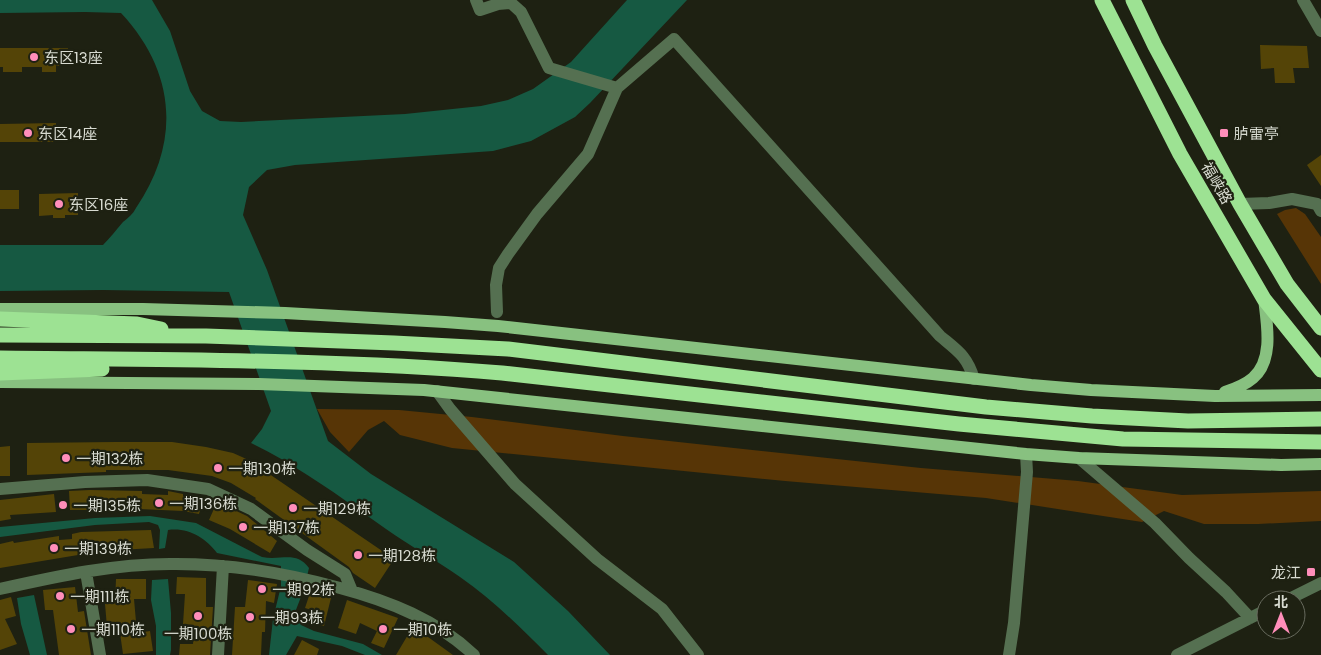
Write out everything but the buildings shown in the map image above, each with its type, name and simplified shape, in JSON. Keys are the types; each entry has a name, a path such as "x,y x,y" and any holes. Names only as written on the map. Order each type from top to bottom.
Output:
{"highway":[{"name":"福峡路","path":"1102,0 1180,154 1264,299 1321,370"},
{"name":"福峡路","path":"1133,0 1155,46 1240,204 1287,284 1320,323"},
{"path":"0,319 137,324 199,336"},
{"path":"0,335 199,336 508,349 986,407 1092,416 1188,421 1321,419"},
{"path":"0,358 302,362 433,367 959,424 1122,439 1321,442"},
{"path":"0,373 251,361"}],"main road":[{"path":"1215,396 1245,384 1261,369 1264,362 1268,333 1264,299"},
{"path":"0,310 143,309 384,317 498,326 974,379 1091,390 1215,396 1321,395"},
{"path":"0,382 259,384 437,391 1026,454 1079,458 1281,465 1321,464"}],"street":[{"path":"476,0 480,10 498,4 511,3 521,12 549,68 613,86"},
{"path":"1303,0 1316,14 1321,31"},
{"path":"497,312 496,285 499,268 537,214 588,154 613,86 674,39 940,336 964,357 974,379"},
{"path":"1240,204 1269,203 1292,199 1316,204 1321,211"},
{"path":"437,391 450,409 515,484 597,559 662,610 698,655"},
{"path":"1009,655 1015,613 1027,472 1026,454"},
{"path":"1079,458 1155,523 1250,618"},
{"path":"0,489 85,482 146,480 208,489 251,509 307,550 345,574 352,591"},
{"path":"0,589 86,572 132,566 175,564 223,566 279,573 352,591 403,609 435,625 474,655"},
{"path":"218,655 223,566"},
{"path":"86,572 100,655"},
{"path":"1306,590 1321,583"},
{"path":"1177,655 1256,615"}],"shaded area":[{"path":"0,0 152,0 170,31 190,91 202,111 220,121 241,122 405,114 481,106 508,100 533,89 571,62 627,0 687,0 575,117 531,141 493,151 295,165 267,170 249,187 243,215 267,270 328,441 371,474 514,562 568,611 610,655 548,655 495,604 460,577 303,472 251,443 262,429 271,411 229,292 0,291 0,245 103,245 132,214 151,183 160,158 166,133 166,108 162,83 153,59 139,36 121,13 0,13"},
{"path":"1296,208 1305,214 1321,237 1321,284 1277,214"},
{"path":"317,409 399,410 472,417 623,436 921,468 1078,481 1182,495 1321,491 1321,521 1204,524 1164,511 1142,522 986,498 785,481 452,448 400,435 384,421 368,430 349,452 330,432"},
{"path":"150,516 196,523 262,557 299,559 309,568 304,589 294,615 301,625 314,631 363,644 382,655 365,655 342,646 297,636 286,655 269,655 273,619 281,586 281,566 217,553 202,538 183,530 168,530 165,548 159,549 160,530 158,525 149,522 95,525 0,537 0,527 95,518"},
{"path":"168,579 171,613 171,650 170,655 156,655 156,626 151,600 152,580"},
{"path":"34,595 47,655 30,655 21,624 17,598"}],"place":[{"name":"东区13座","path":"34,57"},
{"name":"东区14座","path":"28,133"},
{"name":"胪雷亭","path":"1224,133"},
{"name":"东区16座","path":"59,204"},
{"name":"一期132栋","path":"66,458"},
{"name":"一期130栋","path":"218,468"},
{"name":"一期136栋","path":"159,503"},
{"name":"一期135栋","path":"63,505"},
{"name":"一期129栋","path":"293,508"},
{"name":"一期137栋","path":"243,527"},
{"name":"一期139栋","path":"54,548"},
{"name":"一期128栋","path":"358,555"},
{"name":"龙江","path":"1311,572"},
{"name":"一期92栋","path":"262,589"},
{"name":"一期111栋","path":"60,596"},
{"name":"一期100栋","path":"198,616"},
{"name":"一期93栋","path":"250,617"},
{"name":"一期110栋","path":"71,629"},
{"name":"一期10栋","path":"383,629"}]}
